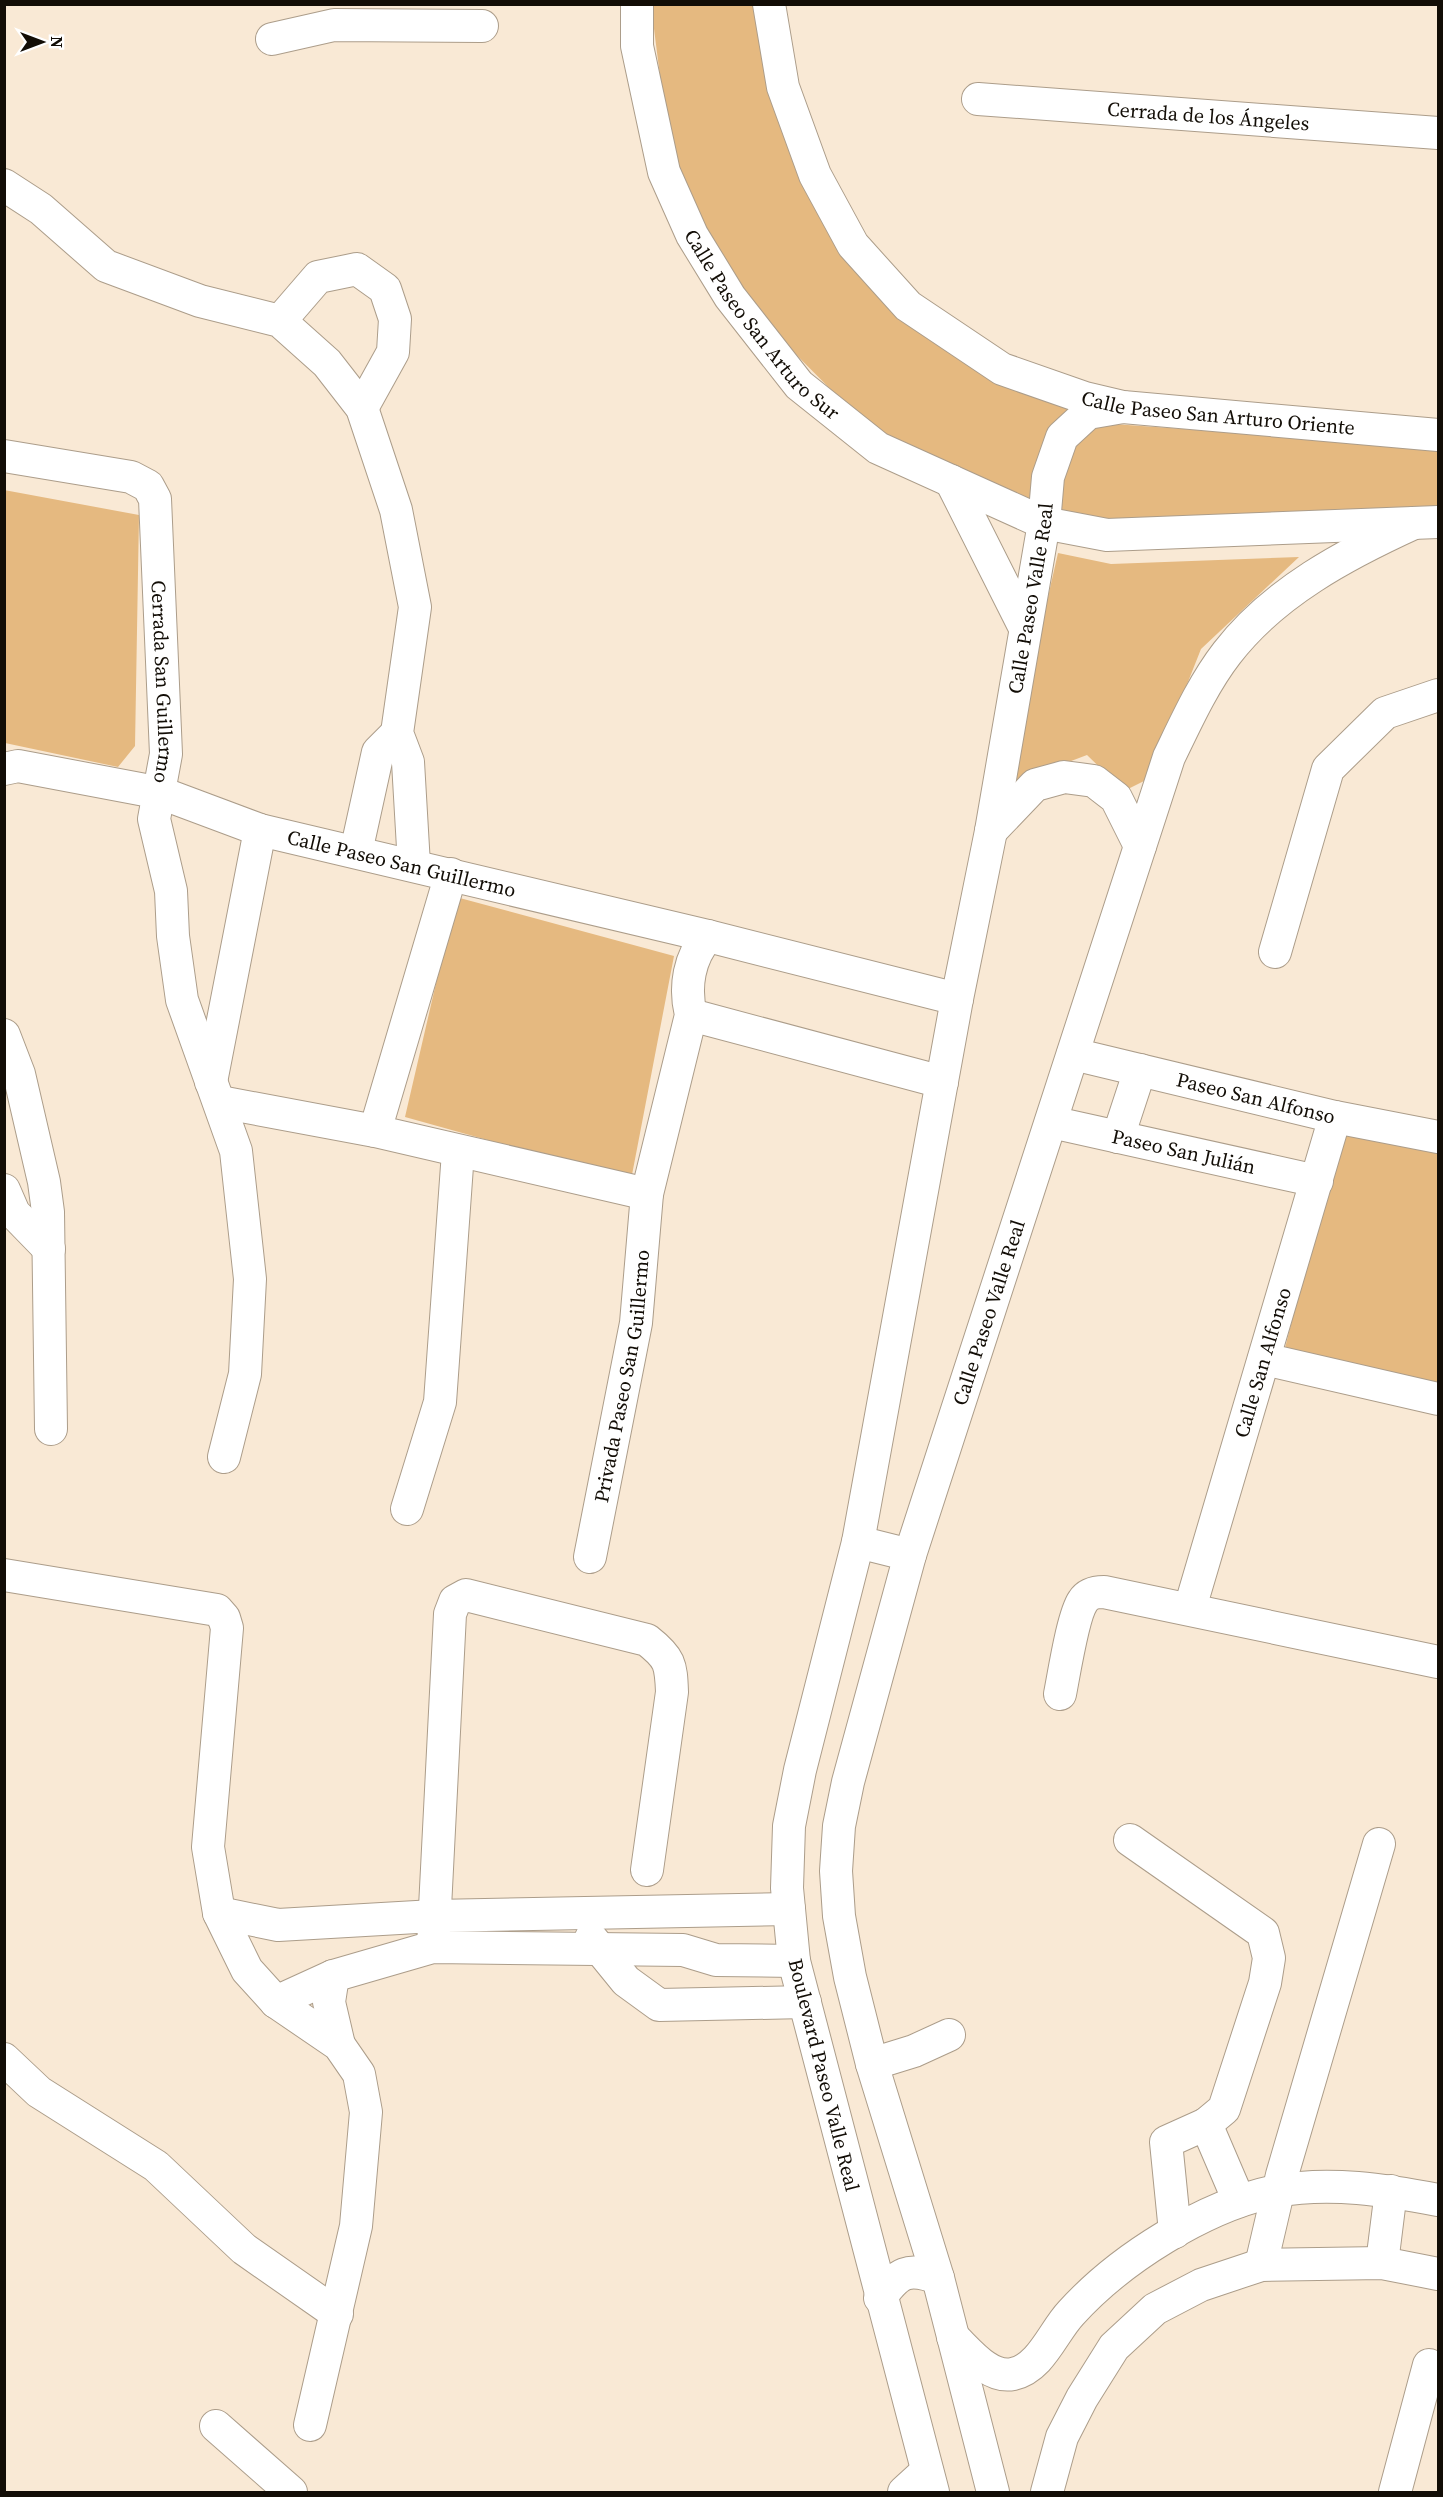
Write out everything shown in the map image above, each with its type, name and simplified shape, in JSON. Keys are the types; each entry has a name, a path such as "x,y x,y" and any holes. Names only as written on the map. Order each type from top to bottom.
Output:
{"street":[{"name":"Calle Paseo San Arturo Sur","path":"637,4 637,46 664,172 692,235 730,297 799,385 878,448 1044,523"},
{"name":"Calle Paseo San Arturo Oriente","path":"769,4 783,87 815,175 852,245 908,306 1002,369 1085,398 1123,407 1438,435"},
{"path":"272,39 332,15 483,26"},
{"name":"Cerrada de los Ángeles","path":"978,99 1438,133"},
{"path":"4,185 41,209 106,266 200,301 280,321 327,363 362,408 396,510 415,607 397,733 408,762 414,865"},
{"path":"280,321 318,277 357,269 385,289 395,319 393,352 362,408"},
{"name":"Calle Paseo Valle Real","path":"827,1665 858,1542 957,999 991,831 1044,523 1048,477 1062,437 1088,413 1123,407"},
{"name":"Cerrada San Guillermo","path":"4,456 131,477 148,486 155,499 166,726 166,754 161,793 9,766"},
{"path":"951,481 1025,628"},
{"path":"1044,523 1107,535 1426,522"},
{"name":"Calle Paseo Valle Real","path":"848,1782 910,1555 1169,757 1188,716 1227,654 1260,617 1315,576 1364,546 1426,522"},
{"path":"1275,952 1328,769 1384,713 1438,695"},
{"path":"356,852 378,752 397,733"},
{"path":"991,831 1035,785 1064,777 1094,781 1116,798 1140,846"},
{"path":"161,793 154,819 171,891 173,936 182,1000 236,1151 250,1279 245,1374 224,1457"},
{"name":"Calle Paseo San Guillermo","path":"161,793 260,830 708,936 957,999"},
{"path":"216,1092 260,830"},
{"path":"375,1131 451,874"},
{"path":"216,1092 282,1113 375,1131 647,1194 691,1015 688,1004 691,966 696,950 708,936"},
{"path":"691,1015 942,1082"},
{"path":"4,1035 20,1074 44,1182 50,1249 51,1429"},
{"name":"Paseo San Alfonso","path":"1073,1054 1335,1117 1438,1137"},
{"path":"1118,1137 1140,1070"},
{"path":"236,1151 282,1113"},
{"name":"Calle San Alfonso","path":"1190,1608 1335,1117"},
{"name":"Paseo San Julián","path":"1051,1122 1317,1181"},
{"path":"407,1509 440,1402 458,1152"},
{"path":"4,1190 14,1213 50,1249"},
{"name":"Privada Paseo San Guillermo","path":"590,1557 636,1323 647,1194"},
{"path":"1264,1359 1438,1399"},
{"path":"858,1542 910,1555"},
{"path":"4,1575 217,1610 224,1618 227,1628 208,1847 219,1913 247,1970 276,2002 339,2046 359,2074 366,2112 356,2226 310,2425"},
{"path":"1060,1694 1079,1608 1087,1595 1104,1592 1190,1608 1438,1662"},
{"path":"433,1947 450,1614 455,1601 466,1595 647,1640 664,1653 671,1667 672,1692 647,1870"},
{"path":"827,1665 847,1688 877,1677"},
{"name":"Boulevard Paseo Valle Real","path":"827,1665 800,1770 787,1846 789,1909 794,1961 880,2298 930,2482"},
{"path":"800,1770 825,1772 848,1782 839,1826 836,1871 839,1916 850,1977 872,2064 938,2278 993,2493"},
{"path":"1130,1839 1263,1933 1269,1958 1265,1983 1224,2109 1206,2124 1166,2142 1175,2232"},
{"path":"1261,2265 1277,2191 1379,1844"},
{"path":"219,1913 278,1925 434,1916 789,1909"},
{"path":"575,1913 598,1950 626,1981 659,2005 805,2002"},
{"path":"247,1970 254,1946 264,1934 278,1925"},
{"path":"276,2002 333,1976 433,1947 683,1950 716,1960 794,1961"},
{"path":"333,1976 329,2002 339,2046"},
{"path":"872,2064 914,2051 949,2035"},
{"path":"4,2059 39,2092 156,2166 244,2249 337,2314"},
{"path":"1206,2124 1239,2201"},
{"path":"953,2337 988,2369 1012,2374 1033,2364 1071,2313 1127,2263 1175,2232 1239,2201 1277,2191 1333,2187 1391,2191 1438,2200"},
{"path":"1382,2263 1391,2191"},
{"path":"1047,2493 1062,2437 1082,2397 1114,2347 1155,2309 1201,2285 1261,2265 1382,2263 1438,2274"},
{"path":"880,2298 894,2279 908,2272 938,2278"},
{"path":"1395,2493 1430,2365"},
{"path":"216,2426 291,2493"},
{"path":"904,2493 930,2482"}],"shaded area":[{"path":"651,5 764,5 775,86 883,294 1099,423 1438,447 1438,518 1100,525 1027,509 881,440 734,292 671,163"},
{"path":"4,490 139,515 135,746 118,767 5,743"},
{"path":"1058,553 1111,564 1299,557 1201,649 1150,778 1124,791 1087,755 1005,786"},
{"path":"456,897 674,956 631,1180 405,1117"},
{"path":"1341,1127 1438,1149 1438,1391 1283,1356"}]}
